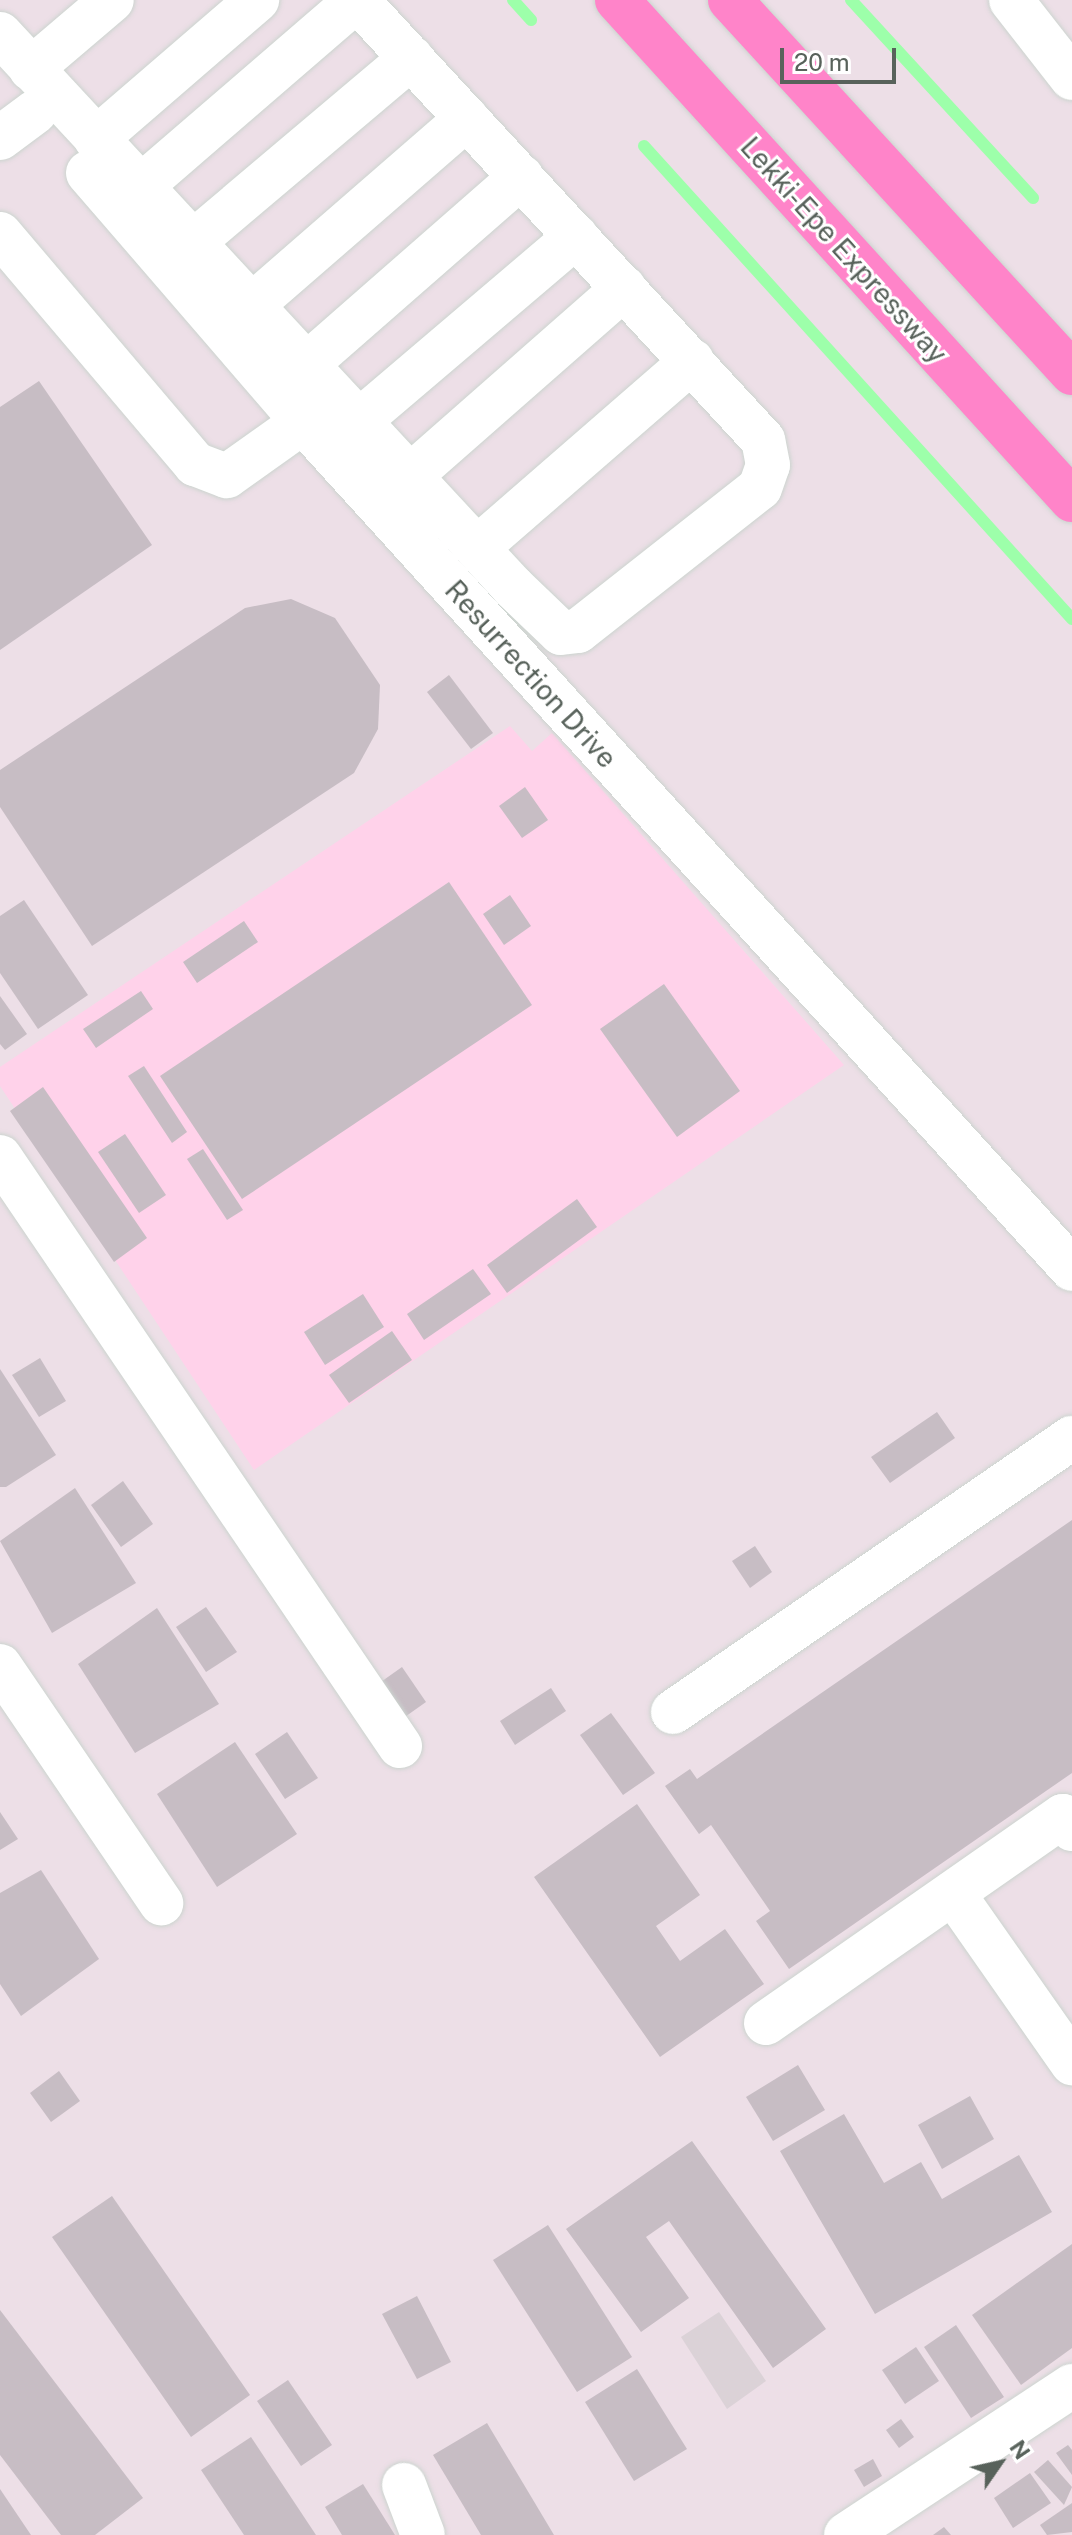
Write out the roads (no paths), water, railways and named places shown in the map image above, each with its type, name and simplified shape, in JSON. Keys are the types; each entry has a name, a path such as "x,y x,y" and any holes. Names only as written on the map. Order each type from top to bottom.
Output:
{"highway":[{"name":"Lekki-Epe Expressway","path":"617,0 1072,500"},
{"path":"730,0 1072,373"}],"street":[{"path":"16,70 112,0"},
{"path":"96,139 257,0"},
{"path":"0,34 16,70 96,139 140,187 192,243 477,548 561,633 578,631 760,488 768,465 763,440 357,0 140,187"},
{"path":"1011,0 1072,78"},
{"path":"192,243 411,58"},
{"name":"Resurrection Drive","path":"16,70 35,112 303,422 1072,1269"},
{"path":"0,138 35,112"},
{"path":"251,306 467,118"},
{"path":"306,365 521,177"},
{"path":"0,234 195,464 227,476 303,422"},
{"path":"359,421 576,236"},
{"path":"410,476 624,288"},
{"path":"477,548 692,361"},
{"path":"0,1157 400,1746"},
{"path":"673,1712 1072,1438"},
{"path":"0,1666 161,1903"},
{"path":"766,2023 953,1893 1069,1818"},
{"path":"953,1893 1072,2063"},
{"path":"846,2535 1072,2386"},
{"path":"404,2485 423,2535"}],"waterway":[{"path":"513,0 531,20"},
{"path":"851,0 1033,198"},
{"path":"644,146 1072,619"}]}
